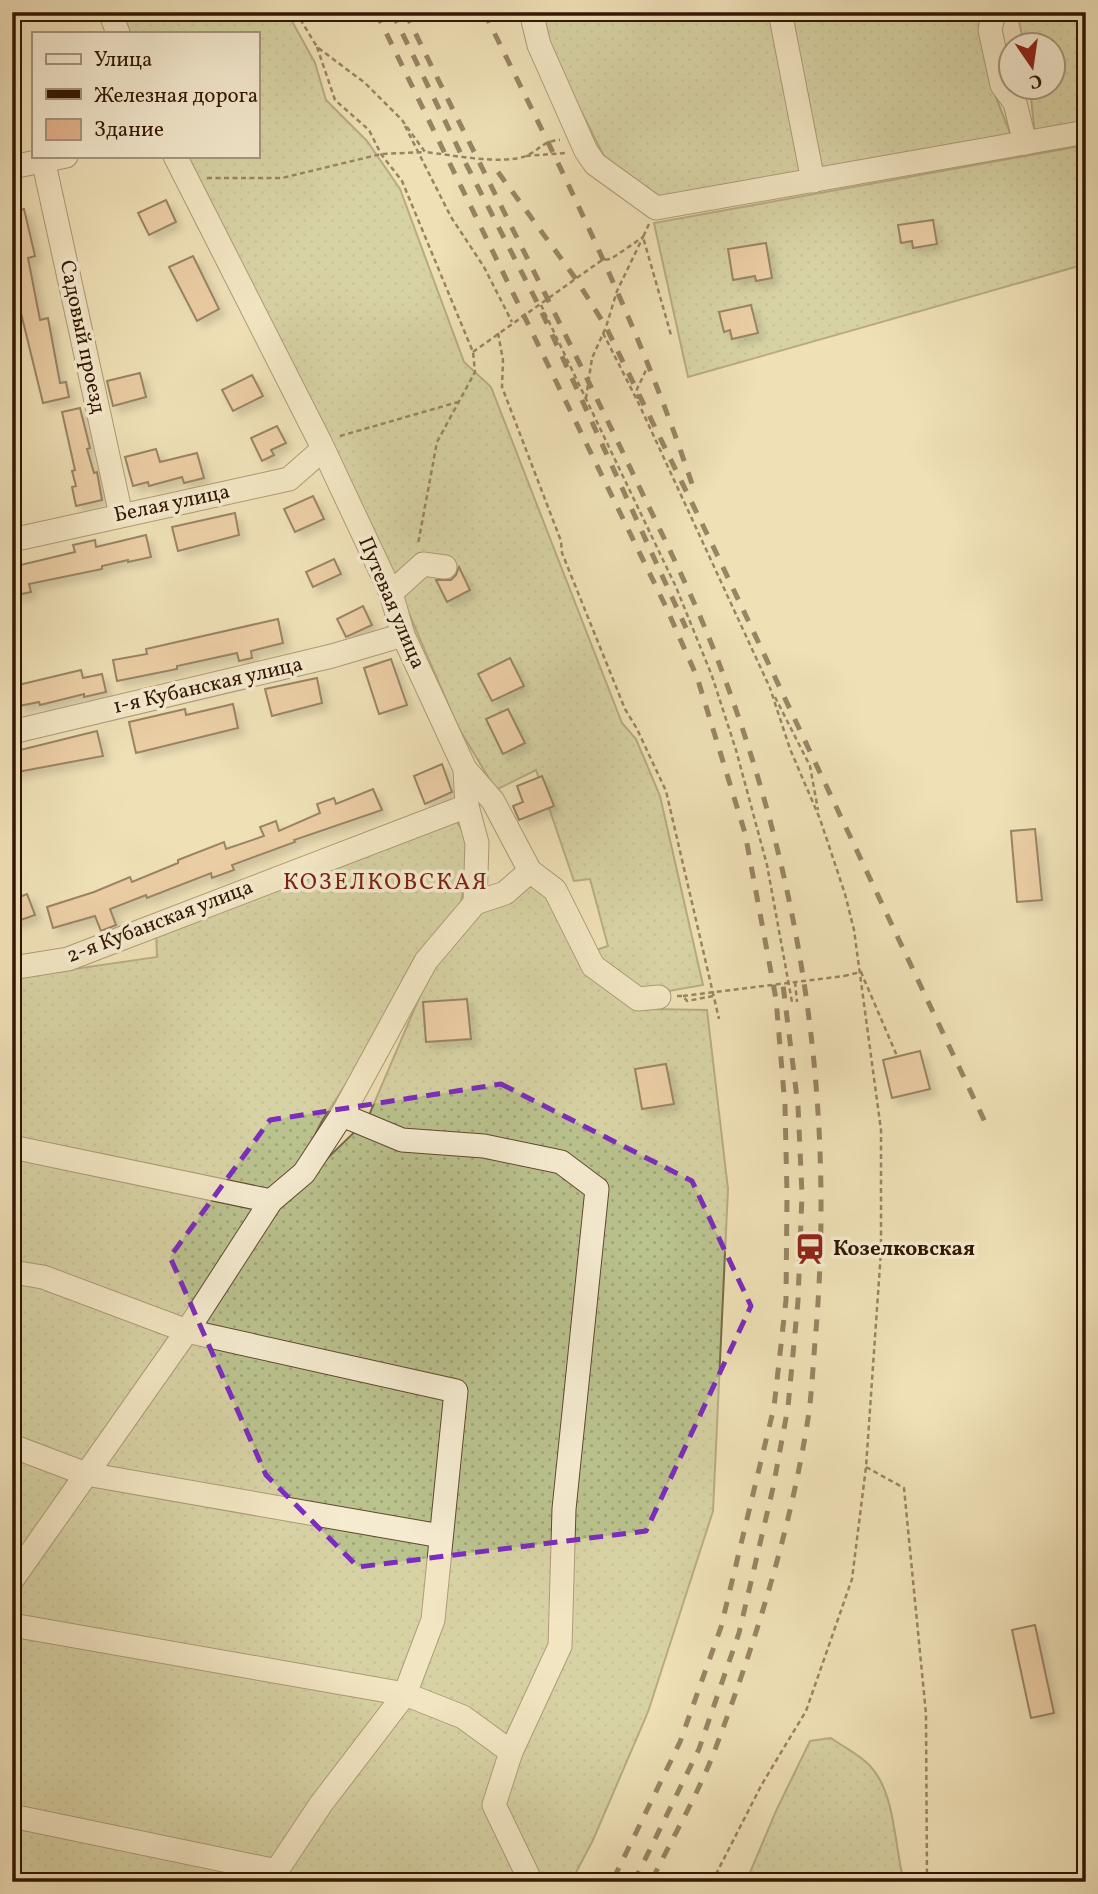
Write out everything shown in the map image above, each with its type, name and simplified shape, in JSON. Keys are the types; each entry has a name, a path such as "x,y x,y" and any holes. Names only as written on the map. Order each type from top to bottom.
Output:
{"street":[{"path":"110,12 118,32"},
{"path":"531,12 538,46 586,151 596,163 656,208 1086,132"},
{"path":"780,12 813,181"},
{"path":"994,12 990,30 1002,85 1015,103 1025,142"},
{"path":"12,167 51,158"},
{"name":"Путевая улица","path":"176,158 321,446 391,593 402,635 465,769 493,801 530,871 555,890 593,966 638,999 660,997"},
{"name":"Садовый проезд","path":"43,159 121,515"},
{"name":"Белая улица","path":"12,540 289,479 321,446"},
{"path":"391,593 423,564 445,567"},
{"name":"1-я Кубанская улица","path":"12,732 332,656 402,635"},
{"path":"465,769 467,806 477,843 475,903"},
{"name":"2-я Кубанская улица","path":"12,968 68,958 467,806"},
{"path":"12,1580 187,1331 271,1201 304,1173 342,1115 426,961 475,903 505,894 530,871"},
{"path":"342,1115 402,1140 484,1146 561,1162 597,1189 564,1509 560,1646 511,1752 494,1805 531,1882"},
{"path":"12,1147 271,1201"},
{"path":"12,1272 43,1277 187,1331 456,1391 433,1620 405,1694 321,1804 273,1876 12,1816"},
{"path":"12,1446 86,1474 441,1536"},
{"path":"12,1625 405,1694 463,1717 511,1752"}],"path":[{"path":"296,12 317,47 335,100 369,130 380,154 402,181 473,352 475,372 438,442 411,575"},
{"path":"317,47 365,83 402,120 425,152"},
{"path":"402,120 451,217 484,267 512,323"},
{"path":"526,156 547,141 562,139 586,151"},
{"path":"188,178 282,178 380,154 425,152 492,160 586,151"},
{"path":"586,398 592,358 617,291 656,208"},
{"path":"473,352 603,260 611,259 643,237"},
{"path":"643,237 671,335"},
{"path":"541,305 676,587 712,676 736,750 767,865 792,1002"},
{"path":"498,333 503,360 502,387 561,541 562,552 625,709 666,791 719,1019"},
{"path":"603,333 638,402 770,688 810,766 820,819"},
{"path":"638,402 637,389 649,366"},
{"path":"321,446 458,402"},
{"path":"712,1882 762,1784 806,1711 852,1579 866,1467 881,1251 881,1130 861,972 845,894 820,819 790,749 770,688"},
{"path":"713,996 687,1001 683,996 861,972"},
{"path":"861,972 897,1056"},
{"path":"795,982 797,1002"},
{"path":"866,1467 904,1488 926,1714 927,1882"}],"highlighted area":[{"path":"501,1084 692,1181 751,1306 646,1531 358,1567 266,1475 170,1257 270,1120"}],"green space":[{"path":"120,12 287,12 315,63 326,100 367,141 400,189 464,362 491,387 622,723 636,739 660,796 703,985 652,994 622,981 593,951 608,946 590,879 574,881 536,770 496,790 458,727 398,588 188,158 259,158 259,32 129,32"},
{"path":"536,12 987,12 986,63 996,102 1012,138 660,198 610,168 551,52"},
{"path":"1017,12 1086,12 1086,126 1035,136 1031,102 1066,102 1066,32 1021,32"},
{"path":"1086,145 1086,264 688,377 654,223"},
{"path":"453,816 467,838 467,872 460,907 437,936 415,957 373,1042 322,1121 295,1175 174,1335 12,1563 12,978 157,957 156,932"},
{"path":"531,886 551,896 594,978 650,1009 707,1010 728,1189 713,1511 648,1712 593,1840 571,1882 12,1882 12,1593 275,1209 367,1120 434,963 479,910"},
{"path":"831,1738 862,1759 879,1779 890,1806 904,1882 746,1882 810,1741"}],"building":[{"path":"166,200 176,222 149,235 138,213"},
{"path":"24,209 35,256 28,258 40,320 48,318 60,383 66,382 69,397 43,403 20,309 12,310 12,212"},
{"path":"933,220 937,244 913,248 912,241 901,243 898,225"},
{"path":"766,243 772,278 756,281 755,276 733,280 728,249"},
{"path":"193,256 219,309 197,321 169,267"},
{"path":"751,305 758,333 732,339 730,330 724,332 719,312"},
{"path":"140,373 146,397 113,406 107,381"},
{"path":"252,375 263,396 233,411 222,390"},
{"path":"80,408 90,448 87,449 94,473 97,472 102,500 76,506 72,487 76,486 72,471 75,470 62,412"},
{"path":"277,426 286,443 271,450 274,455 262,461 251,438"},
{"path":"156,449 160,462 197,453 204,478 184,483 182,477 149,486 148,482 133,486 125,457"},
{"path":"313,496 324,519 295,532 284,509"},
{"path":"235,513 239,535 178,551 172,527"},
{"path":"146,535 151,557 29,584 31,592 12,596 12,567 75,552 73,545 95,540 96,547"},
{"path":"334,559 341,574 313,587 306,572"},
{"path":"459,567 470,590 447,602 436,580 451,580"},
{"path":"363,606 372,625 346,637 337,619"},
{"path":"278,619 283,643 251,651 252,658 239,661 237,653 117,681 113,660 147,654 146,649"},
{"path":"510,658 524,686 492,701 478,674"},
{"path":"391,659 407,705 379,714 364,668"},
{"path":"81,670 83,678 102,674 106,692 84,697 84,694 40,705 39,702 19,706 14,686"},
{"path":"317,678 322,703 272,716 265,689"},
{"path":"233,704 238,728 136,753 129,722 185,709 186,715"},
{"path":"508,709 525,743 503,754 486,719"},
{"path":"97,731 103,756 12,773 12,752"},
{"path":"442,764 452,792 425,804 414,776"},
{"path":"542,776 554,806 519,820 513,806 523,802 517,786"},
{"path":"373,789 382,810 294,840 295,842 232,865 234,870 212,878 211,873 110,909 116,925 101,931 95,916 53,928 47,907 130,877 132,882 224,842 226,849 264,836 260,827 276,821 279,831 320,813 317,804 334,798 336,804"},
{"path":"1035,829 1042,900 1017,902 1011,831"},
{"path":"27,894 35,915 12,923 12,900"},
{"path":"467,999 471,1039 426,1042 423,1002"},
{"path":"920,1051 930,1089 892,1098 883,1060"},
{"path":"666,1064 674,1104 642,1109 635,1069"},
{"path":"1035,1625 1054,1713 1031,1718 1012,1630"}],"railway":[{"path":"376,12 666,607 697,677 745,833 776,999 785,1106 787,1195 786,1300 774,1407 721,1627 680,1742 612,1882"},
{"path":"392,12 539,306 686,628"},
{"path":"405,12 599,403 707,633 746,741 771,825 791,909 806,994 816,1080 820,1254 811,1395 802,1455 783,1540 731,1707 702,1781 651,1882"},
{"path":"484,12 596,245 647,363 692,484"},
{"path":"498,172 576,279 606,327 712,544 985,1122"},
{"path":"634,1882 699,1749 739,1633 773,1488 788,1407 798,1301 802,1194 798,1106 783,985"}],"place":[{"name":"Козелковская","path":"810,1249"}],"district":[{"name":"КОЗЕЛКОВСКАЯ","path":"386,883"}]}
